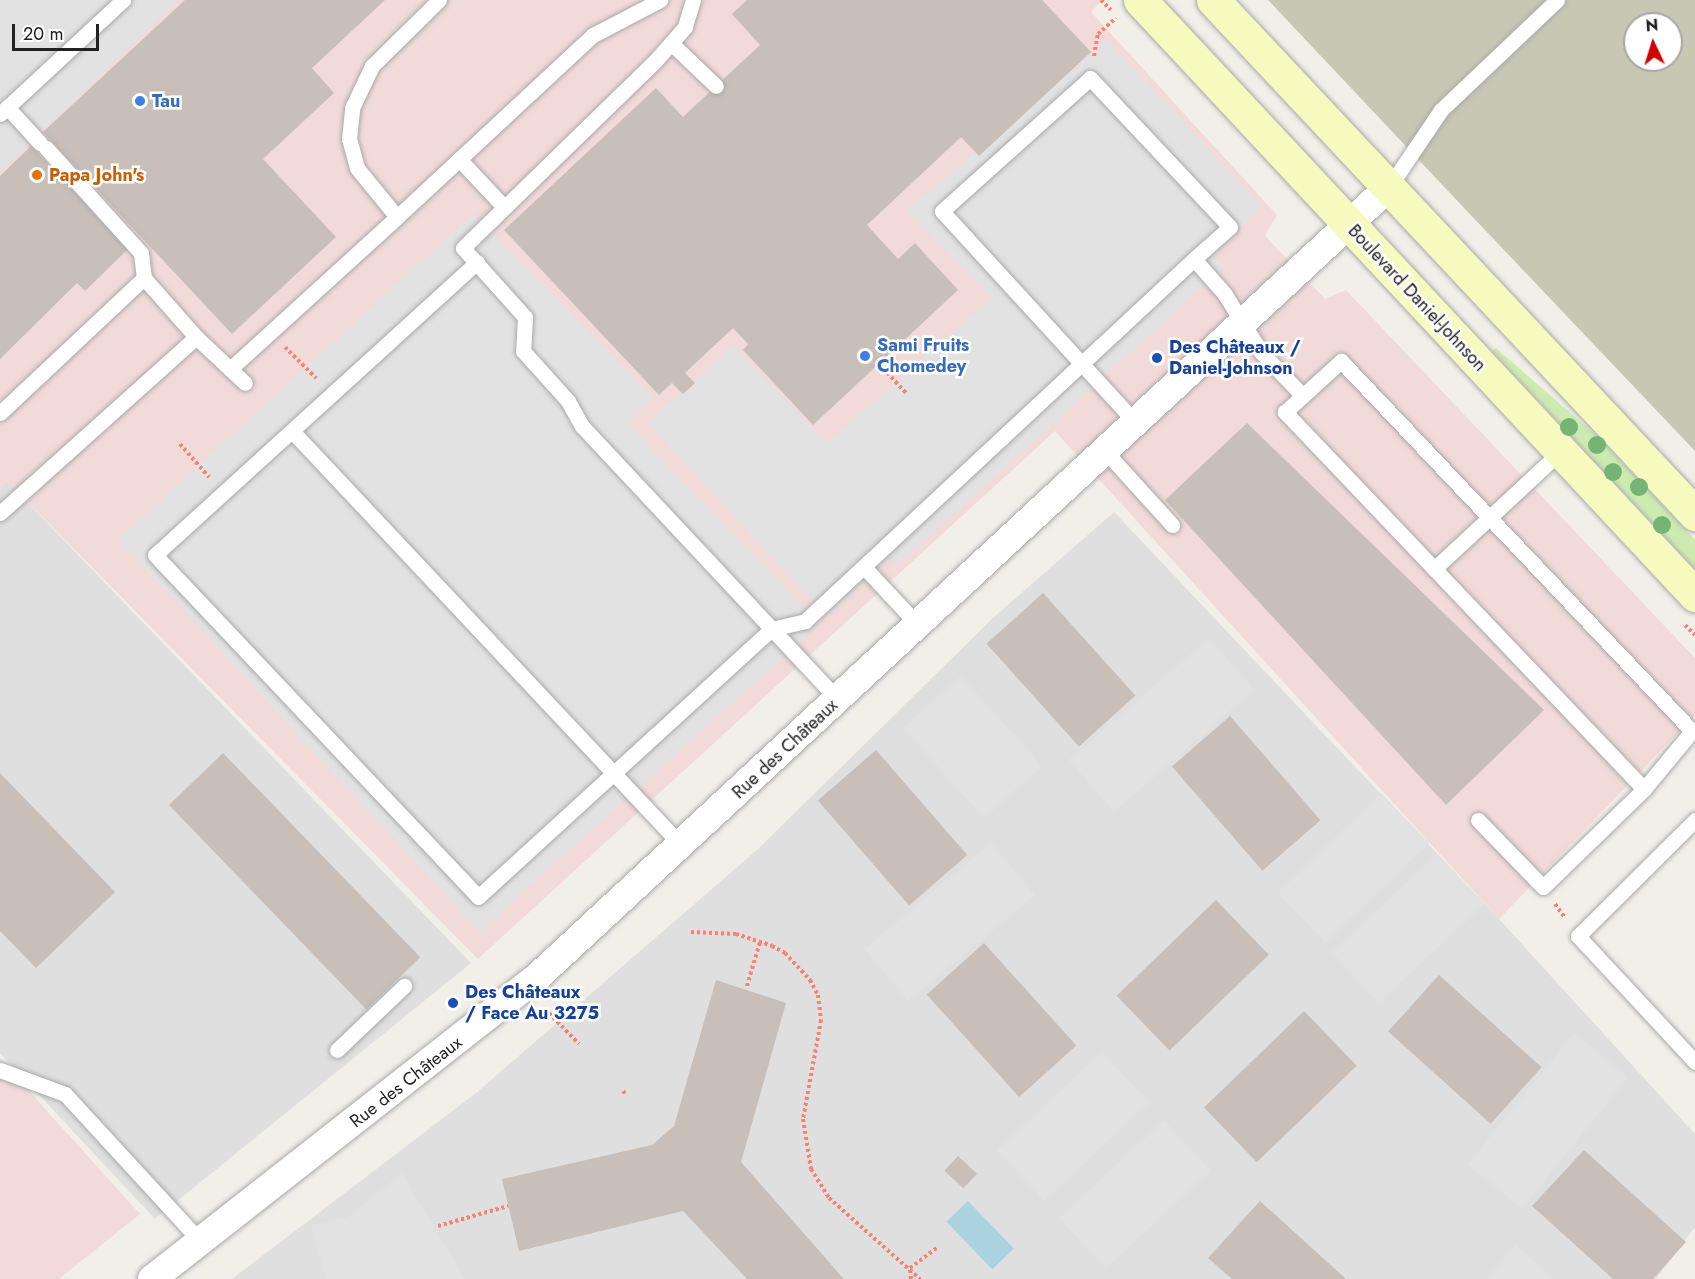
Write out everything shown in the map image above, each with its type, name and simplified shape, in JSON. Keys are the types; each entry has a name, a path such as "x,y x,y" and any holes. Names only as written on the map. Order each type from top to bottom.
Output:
{"street":[{"name":"Boulevard Daniel-Johnson","path":"1140,0 1695,595"},
{"path":"1213,0 1695,514"},
{"name":"Rue des Châteaux","path":"152,1279 513,999 1389,187"}],"lane":[{"path":"123,0 4,110 43,146 141,253 144,278 196,337 245,382"},
{"path":"397,217 363,177 352,155 352,108 372,66 439,0"},
{"path":"230,369 593,35 660,0"},
{"path":"693,0 685,27 671,43 463,248 525,316 523,351 568,401 582,426 838,700"},
{"path":"1389,187 1441,110 1557,0"},
{"path":"671,43 716,86"},
{"path":"477,262 155,555 478,897 771,629 805,621 864,567 1083,362 1194,259 1230,227 1090,78 942,211 1083,362 1136,423"},
{"path":"459,159 504,207"},
{"path":"1194,259 1224,293 1262,351 1302,395"},
{"path":"0,413 144,278"},
{"path":"0,513 196,337"},
{"path":"1478,820 1543,887 1644,789 1692,731 1341,361 1285,412 1644,789"},
{"path":"292,431 615,772 681,845"},
{"path":"1105,451 1172,525"},
{"path":"1434,569 1560,451"},
{"path":"864,567 918,625"},
{"path":"1695,820 1578,936 1695,1062"},
{"path":"337,1050 404,986"},
{"path":"0,1070 65,1094 201,1242"}],"path":[{"path":"1098,34 1112,22"},
{"path":"270,332 332,394"},
{"path":"879,364 907,394"},
{"path":"180,444 224,493"},
{"path":"1543,887 1578,936"},
{"path":"691,932 736,934 785,953 818,995 819,1038 803,1119 811,1169 829,1198 920,1279"},
{"path":"747,986 760,942"},
{"path":"549,1012 579,1044"},
{"path":"623,1091 627,1096"},
{"path":"438,1226 508,1206"},
{"path":"910,1268 938,1247"},
{"path":"910,1268 911,1279"}],"shaded area":[{"path":"0,0 1102,0 1091,12 1277,215 1265,236 1325,299 1346,290 1695,658 1695,715 1499,919 1055,431 478,959 7,481 0,487"},
{"path":"0,0 179,0 0,171"},
{"path":"1268,0 1695,0 1695,451 1466,210"},
{"path":"1107,40 1262,206 1213,255 1224,267 898,565 892,557 827,617 648,423 732,345 827,443 992,298 907,210"},
{"path":"473,214 653,398 627,423 820,624 479,932 118,539"},
{"path":"7,481 471,963 155,1219 0,1053 0,487"},
{"path":"1114,512 1499,919 1695,1134 1695,1227 1656,1279 232,1279 476,1093 757,850 993,618"},
{"path":"1209,638 1254,690 1114,812 1069,760"},
{"path":"961,676 1042,766 984,818 903,728"},
{"path":"1381,793 1429,843 1325,943 1277,893"},
{"path":"991,843 1035,895 908,1001 865,949"},
{"path":"1437,854 1484,904 1379,1003 1332,952"},
{"path":"1574,1033 1628,1077 1522,1208 1468,1164"},
{"path":"1102,1052 1149,1102 1044,1201 997,1150"},
{"path":"0,1059 140,1214 59,1279 0,1279"},
{"path":"1164,1120 1211,1170 1106,1269 1059,1218"},
{"path":"402,1173 465,1279 326,1279 311,1225 348,1217"},
{"path":"1516,1245 1554,1279 1486,1279"}],"green space":[{"path":"1496,348 1598,437 1695,540 1695,569 1492,351"}],"water":[{"path":"968,1201 1014,1248 992,1269 946,1222"}],"building":[{"path":"185,0 385,0 312,68 334,93 263,159 336,237 232,334 43,132"},
{"path":"747,0 1042,0 1091,52 979,156 961,137 867,225 898,259 915,243 958,290 813,425 743,350 748,344 733,328 685,373 695,383 683,394 672,383 659,395 504,230 656,88 683,117 760,45 732,14"},
{"path":"31,146 128,249 85,291 77,283 0,359 0,176"},
{"path":"1247,423 1544,710 1446,805 1165,500"},
{"path":"1043,593 1135,696 1079,746 987,644"},
{"path":"1230,716 1321,820 1262,871 1172,767"},
{"path":"876,750 967,855 909,905 818,801"},
{"path":"223,753 420,957 366,1009 169,805"},
{"path":"0,773 115,892 36,968 0,931"},
{"path":"1216,900 1269,955 1170,1051 1117,996"},
{"path":"984,943 1076,1046 1019,1097 927,995"},
{"path":"1439,975 1542,1067 1491,1124 1388,1031"},
{"path":"716,980 786,1003 741,1162 844,1279 747,1279 683,1211 519,1251 502,1179 652,1145 674,1126"},
{"path":"1304,1011 1357,1066 1257,1162 1204,1108"},
{"path":"1584,1150 1686,1242 1653,1279 1613,1279 1532,1206"},
{"path":"958,1156 977,1174 963,1188 944,1171"},
{"path":"1260,1201 1346,1279 1232,1279 1208,1258"}],"place":[{"name":"Tau","path":"140,101"},
{"name":"Papa John's","path":"37,175"},
{"name":"Sami Fruits Chomedey","path":"865,356"},
{"name":"Des Châteaux / Daniel-Johnson","path":"1157,358"},
{"name":"Des Châteaux / Face Au 3275","path":"453,1003"}]}
